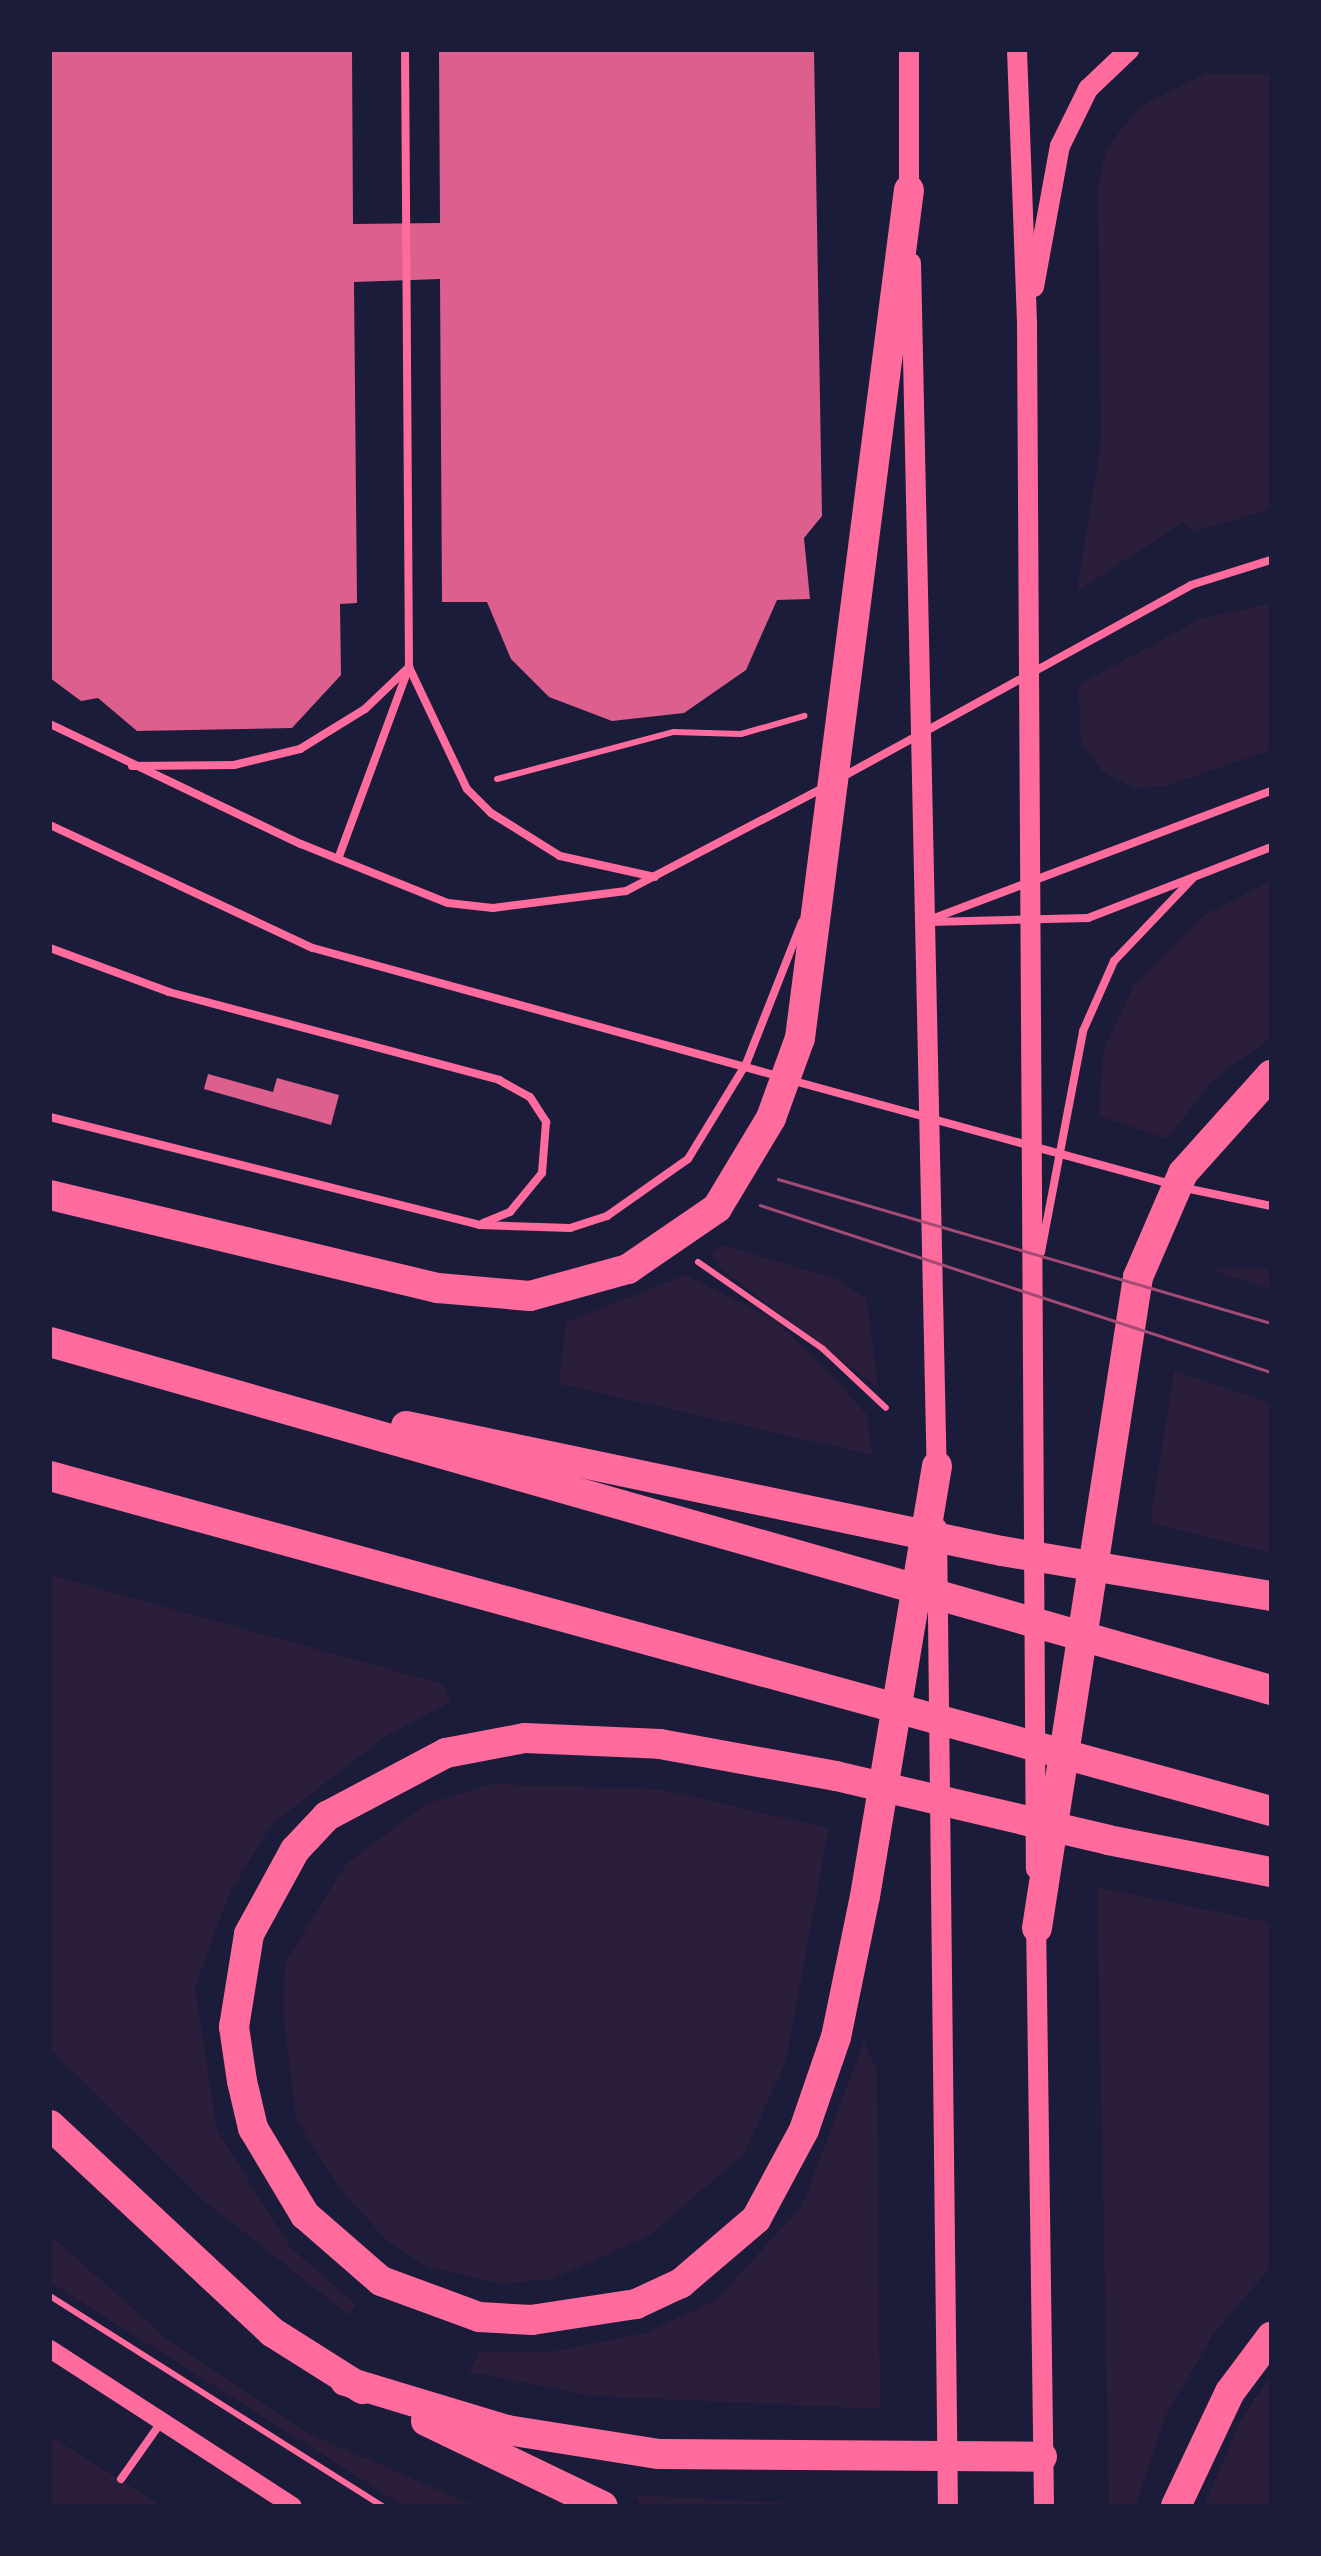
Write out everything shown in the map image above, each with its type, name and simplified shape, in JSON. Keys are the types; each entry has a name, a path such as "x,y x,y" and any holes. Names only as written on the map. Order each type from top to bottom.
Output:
{"highway":[{"path":"50,1194 486,1294 571,1290 679,1238 717,1208 771,1118 800,1038 909,190"},
{"path":"1037,1928 1123,1349 1163,1208 1207,1142 1271,1075"},
{"path":"50,1342 856,1578 1271,1690"},
{"path":"193,1381 862,1521 1271,1596"},
{"path":"936,1466 836,2037 804,2130 756,2219 720,2255 636,2304 532,2320 479,2316 382,2281 305,2214 253,2128 234,2028 249,1934 295,1850 327,1816 408,1766 525,1738 660,1744 836,1776 1108,1840 1271,1872"},
{"path":"50,1476 845,1691 1271,1812"},
{"path":"50,2125 160,2236 345,2381 603,2506"},
{"path":"1176,2506 1230,2392 1271,2337"},
{"path":"345,2381 569,2443 659,2454 1042,2456"}],"main road":[{"path":"909,50 926,1069 935,1309 948,2506"},
{"path":"1017,50 1027,324 1027,1330 1044,2506"},
{"path":"1027,324 1060,146 1088,89 1129,50"}],"street":[{"path":"50,2348 293,2506"}],"lane":[{"path":"338,858 408,667 405,50"},
{"path":"50,724 127,766 448,903 492,908 598,897 701,856 1145,610 1271,560"},
{"path":"127,766 234,766 300,749 364,709 408,667"},
{"path":"408,667 467,789 491,812 560,856 656,877"},
{"path":"924,922 1025,880 1271,791"},
{"path":"50,825 313,948 1271,1206"},
{"path":"924,922 1088,918 1271,847"},
{"path":"50,1117 479,1225 570,1228 607,1216 688,1160 724,1104 759,1030 820,876"},
{"path":"1027,1330 1082,1030 1114,962 1194,876"},
{"path":"50,948 169,992 499,1080 530,1097 546,1122 542,1173 510,1212 479,1225"},
{"path":"121,2479 162,2420"}],"path":[{"path":"492,780 674,732 783,728 809,712"},
{"path":"679,1238 701,1265 792,1325 886,1408"},
{"path":"50,2296 382,2506"}],"shaded area":[{"path":"1206,73 1271,74 1271,509 1193,532 1184,522 1077,591 1101,441 1098,189 1106,149 1140,106"},
{"path":"1271,603 1271,750 1163,787 1135,788 1103,772 1081,743 1078,685 1200,619"},
{"path":"1271,881 1271,1038 1214,1079 1167,1139 1099,1116 1103,1051 1134,985 1204,915"},
{"path":"723,1245 840,1280 867,1299 878,1388 721,1269 710,1252"},
{"path":"1208,1269 1271,1269 1271,1289 1230,1276"},
{"path":"685,1275 773,1319 827,1370 867,1415 872,1455 559,1384 566,1322"},
{"path":"1174,1371 1271,1403 1271,1553 1150,1523"},
{"path":"50,1575 443,1684 451,1702 386,1736 272,1824 230,1892 195,1987 217,2130 290,2247 356,2305 349,2315 203,2200 50,2049"},
{"path":"492,1784 659,1789 829,1828 786,2061 744,2154 649,2236 552,2279 503,2284 428,2267 389,2243 339,2188 296,2119 283,2011 285,1963 346,1864 426,1804"},
{"path":"1097,1887 1271,1923 1271,2267 1215,2332 1167,2413 1136,2506 1109,2506"},
{"path":"864,2041 877,2071 880,2409 591,2396 469,2372 479,2352 550,2352 645,2333 716,2300 802,2206"},
{"path":"50,2235 167,2339 307,2433 476,2506 404,2506 50,2282"},
{"path":"1271,2374 1271,2506 1204,2506 1239,2424"},
{"path":"50,2436 162,2506 50,2506"},
{"path":"635,2495 838,2506 641,2506"}],"building":[{"path":"50,50 352,50 353,224 440,223 439,50 814,50 822,516 804,538 810,599 777,600 746,670 684,713 612,721 549,697 511,659 487,602 442,602 440,279 354,282 357,603 340,604 341,675 292,728 137,731 98,698 81,701 50,678"},
{"path":"208,1074 273,1092 277,1078 339,1095 331,1125 204,1089"}],"tram line":[{"path":"778,1179 1271,1323"},
{"path":"760,1205 1271,1372"}]}
